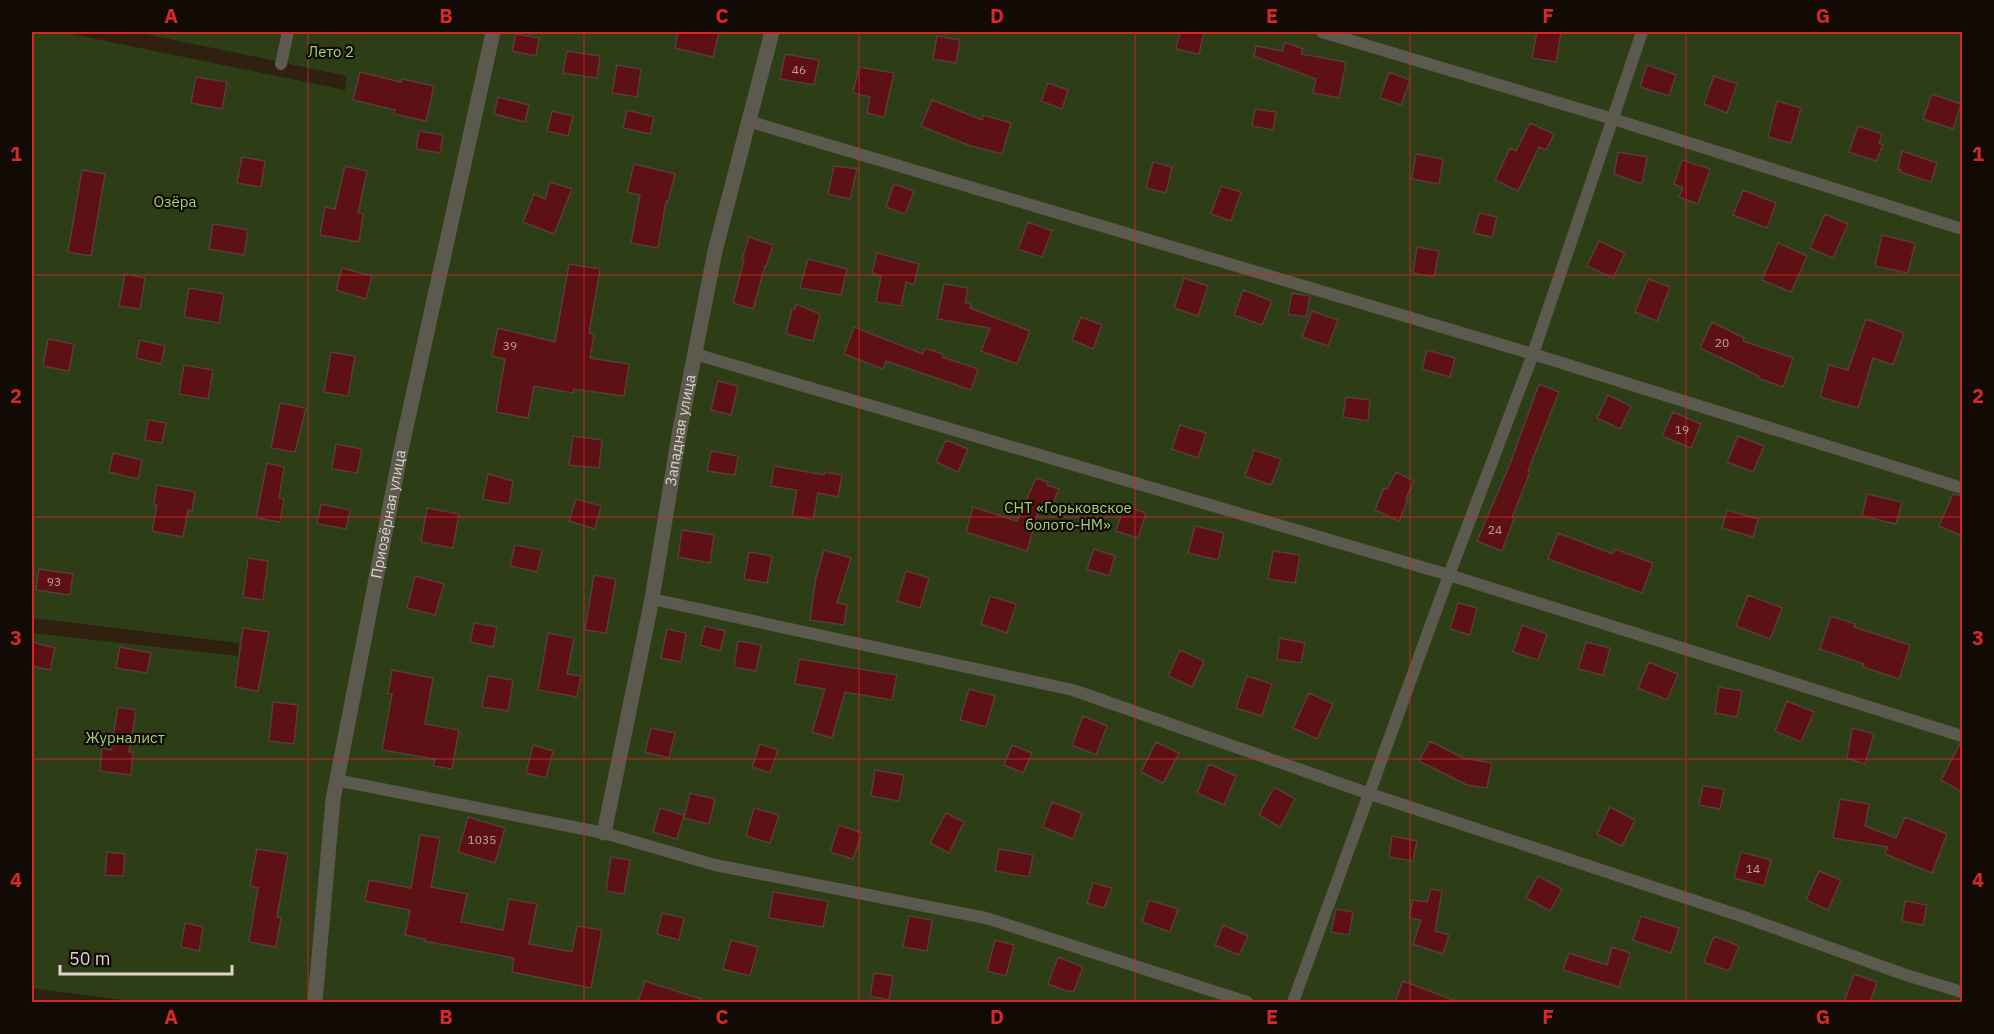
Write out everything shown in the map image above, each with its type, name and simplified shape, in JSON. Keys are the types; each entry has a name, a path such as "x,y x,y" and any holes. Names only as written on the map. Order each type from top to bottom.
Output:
{"street":[{"name":"Приозёрная улица","path":"315,1002 336,780 401,450 493,32"},
{"name":"Западная улица","path":"604,833 652,599 680,429 715,251 772,32"}],"lane":[{"path":"281,64 288,32"},
{"path":"1322,32 1613,119 1962,229"},
{"path":"1293,1002 1449,575 1533,354 1642,32"},
{"path":"748,122 1533,354 1962,488"},
{"path":"695,354 1449,575 1962,736"},
{"path":"652,599 1073,690 1370,794 1744,917 1906,975 1962,992"},
{"path":"336,780 604,833 715,865 986,918 1248,1002"}],"green space":[{"name":"СНТ «Горьковское болото-НМ»","path":"32,32 62,32 345,90 347,76 136,32 1962,32 1962,1002 136,1002 32,988 32,633 238,656 239,643 32,618"}],"building":[{"path":"678,32 719,32 713,57 675,48"},
{"path":"1180,32 1204,32 1199,54 1176,49"},
{"path":"1537,32 1561,33 1556,62 1532,58"},
{"path":"516,34 539,38 536,56 512,51"},
{"path":"937,36 960,40 956,63 933,59"},
{"path":"1285,42 1303,49 1301,54 1346,62 1339,98 1313,93 1316,79 1254,56 1256,46 1282,51"},
{"path":"567,51 600,56 597,78 563,73"},
{"path":"785,54 819,60 814,85 780,79"},
{"path":"617,65 641,69 637,97 612,93"},
{"path":"1647,65 1676,75 1669,96 1640,87"},
{"path":"859,67 894,73 884,117 867,113 870,97 853,93"},
{"path":"360,72 401,82 402,79 434,86 426,121 394,114 395,110 353,100"},
{"path":"1389,72 1410,80 1401,105 1380,98"},
{"path":"1714,76 1737,84 1727,113 1704,104"},
{"path":"196,77 227,82 222,109 191,103"},
{"path":"1048,83 1068,90 1062,109 1041,101"},
{"path":"1932,94 1961,104 1953,129 1923,119"},
{"path":"498,97 529,105 525,122 494,114"},
{"path":"932,100 982,120 983,115 1011,123 1002,154 968,145 921,126"},
{"path":"1777,101 1801,108 1791,143 1768,137"},
{"path":"1255,109 1276,112 1273,130 1252,126"},
{"path":"627,110 654,117 650,134 623,128"},
{"path":"552,111 573,116 568,136 547,131"},
{"path":"1530,123 1554,134 1546,150 1539,147 1518,191 1495,180 1510,148 1516,151"},
{"path":"1858,126 1882,134 1879,143 1883,145 1876,161 1849,152"},
{"path":"419,131 443,135 440,153 416,149"},
{"path":"1902,151 1937,163 1931,182 1900,172 1901,170 1898,169"},
{"path":"1618,152 1647,157 1642,184 1614,174"},
{"path":"1416,154 1443,159 1439,184 1412,179"},
{"path":"242,157 265,161 261,187 237,183"},
{"path":"1682,160 1710,169 1698,204 1679,197 1683,188 1674,184"},
{"path":"1153,162 1172,167 1166,193 1146,188"},
{"path":"634,164 675,174 668,202 666,201 658,248 631,243 640,195 627,192"},
{"path":"345,166 367,171 358,213 363,214 359,242 320,235 325,207 335,209"},
{"path":"834,166 857,169 850,199 828,194"},
{"path":"82,170 105,174 91,256 68,252"},
{"path":"550,182 572,189 554,234 523,222 534,194 545,199"},
{"path":"894,184 914,191 905,214 886,207"},
{"path":"1221,186 1241,192 1231,221 1211,214"},
{"path":"1743,190 1776,203 1767,228 1733,215"},
{"path":"1479,213 1497,217 1492,237 1474,233"},
{"path":"1825,214 1848,224 1833,258 1810,248"},
{"path":"1028,222 1052,231 1042,257 1018,249"},
{"path":"213,224 248,230 244,255 209,249"},
{"path":"1882,235 1915,243 1908,273 1875,266"},
{"path":"749,237 773,245 753,309 733,303"},
{"path":"1599,241 1625,253 1613,278 1587,266"},
{"path":"1778,243 1807,256 1791,292 1762,280"},
{"path":"1417,247 1439,251 1434,277 1413,273"},
{"path":"877,253 919,264 914,285 906,282 901,306 876,302 881,276 872,273"},
{"path":"808,259 847,269 841,295 800,288"},
{"path":"569,264 600,269 589,333 594,334 590,358 629,364 624,396 574,389 573,393 534,386 528,418 496,412 505,359 492,356 498,328 555,342"},
{"path":"342,268 372,276 366,299 336,290"},
{"path":"125,274 145,278 140,309 119,306"},
{"path":"1184,278 1208,286 1198,316 1174,308"},
{"path":"1648,279 1670,287 1657,321 1635,312"},
{"path":"944,284 968,288 965,303 971,304 970,308 1030,331 1017,364 981,351 990,328 937,319"},
{"path":"189,288 224,294 219,323 184,317"},
{"path":"1243,290 1272,301 1262,325 1234,315"},
{"path":"1292,293 1310,296 1306,317 1288,314"},
{"path":"796,304 820,314 813,341 786,334 792,309 795,309"},
{"path":"1312,311 1338,320 1328,346 1302,337"},
{"path":"1081,317 1102,325 1093,349 1072,340"},
{"path":"1866,319 1904,333 1893,365 1873,358 1858,408 1820,397 1829,365 1848,370"},
{"path":"1712,322 1744,338 1743,341 1793,358 1783,387 1758,378 1759,376 1700,348"},
{"path":"854,327 923,354 925,348 943,354 942,357 978,369 971,390 886,361 883,369 844,354"},
{"path":"48,339 74,344 69,371 43,366"},
{"path":"140,340 165,346 161,364 136,358"},
{"path":"1427,350 1455,358 1450,377 1422,369"},
{"path":"331,352 355,356 348,396 324,392"},
{"path":"184,365 213,370 208,399 179,394"},
{"path":"718,381 738,386 731,415 711,410"},
{"path":"1539,384 1559,392 1528,471 1530,472 1502,551 1477,541 1510,464"},
{"path":"1608,395 1631,406 1620,429 1597,418"},
{"path":"1346,397 1370,400 1368,421 1343,417"},
{"path":"280,403 306,408 295,452 271,448"},
{"path":"1673,412 1701,424 1691,448 1662,436"},
{"path":"148,420 166,423 162,443 145,440"},
{"path":"1180,425 1206,433 1198,458 1172,449"},
{"path":"573,436 602,440 599,468 569,465"},
{"path":"1738,436 1764,446 1753,472 1727,462"},
{"path":"946,440 968,449 958,472 936,462"},
{"path":"336,444 362,449 357,473 332,469"},
{"path":"1254,450 1281,459 1271,485 1245,476"},
{"path":"711,451 738,456 735,475 707,471"},
{"path":"113,453 142,460 138,479 109,472"},
{"path":"267,463 284,467 279,498 284,499 280,522 256,518"},
{"path":"774,466 824,475 825,472 842,475 838,497 818,493 813,520 792,516 797,490 771,486"},
{"path":"1396,472 1414,481 1399,521 1375,510 1384,488 1387,489"},
{"path":"488,474 513,481 509,504 483,499"},
{"path":"1036,478 1059,489 1049,513 1039,509 1027,551 966,532 973,507 1017,521"},
{"path":"157,485 195,492 192,511 188,510 183,537 152,531 157,505 154,504"},
{"path":"1867,494 1902,502 1896,524 1862,516"},
{"path":"1953,494 1962,496 1962,536 1939,526"},
{"path":"576,499 601,506 595,529 569,521"},
{"path":"321,504 350,510 346,529 317,524"},
{"path":"1124,506 1146,513 1138,538 1116,531"},
{"path":"427,508 459,514 453,548 421,542"},
{"path":"1727,510 1758,519 1753,537 1722,528"},
{"path":"1195,526 1224,533 1218,560 1188,553"},
{"path":"682,530 714,535 710,563 678,557"},
{"path":"1558,533 1613,554 1615,549 1653,563 1642,593 1548,559"},
{"path":"515,545 542,550 537,572 510,566"},
{"path":"1094,549 1115,556 1109,576 1087,569"},
{"path":"824,550 851,558 837,603 847,605 844,625 810,620 816,578"},
{"path":"1273,551 1300,555 1295,583 1268,579"},
{"path":"749,552 772,556 767,583 744,579"},
{"path":"248,558 268,561 263,600 243,597"},
{"path":"39,569 73,574 70,595 36,590"},
{"path":"906,571 929,578 920,608 897,601"},
{"path":"594,575 616,579 606,633 585,630"},
{"path":"415,576 444,584 435,615 407,608"},
{"path":"1748,595 1782,608 1770,639 1736,626"},
{"path":"990,596 1016,604 1007,633 981,624"},
{"path":"1458,603 1477,608 1470,635 1450,629"},
{"path":"1831,616 1855,624 1854,627 1910,645 1899,679 1820,649"},
{"path":"474,623 497,627 493,647 470,642"},
{"path":"1522,625 1547,634 1538,660 1513,652"},
{"path":"705,626 725,631 720,651 700,645"},
{"path":"243,628 269,632 258,691 235,687"},
{"path":"667,629 686,633 681,662 661,658"},
{"path":"548,633 574,638 567,674 581,676 577,697 538,690"},
{"path":"1280,638 1305,643 1301,663 1277,659"},
{"path":"738,641 761,645 756,671 734,667"},
{"path":"32,642 55,648 50,670 32,666"},
{"path":"1586,642 1610,648 1603,675 1578,669"},
{"path":"120,647 151,653 147,673 116,668"},
{"path":"1180,650 1204,661 1192,687 1168,676"},
{"path":"799,659 897,675 892,700 845,692 832,738 812,732 825,689 795,684"},
{"path":"1649,662 1678,674 1667,700 1638,688"},
{"path":"392,670 433,678 425,724 459,730 452,769 433,766 435,759 382,750 392,694 388,694"},
{"path":"488,676 513,680 508,711 482,707"},
{"path":"1247,676 1272,684 1262,716 1236,708"},
{"path":"1719,687 1742,691 1737,717 1715,713"},
{"path":"969,689 995,696 986,727 960,720"},
{"path":"1309,693 1333,704 1317,739 1293,728"},
{"path":"1787,701 1814,712 1801,742 1775,731"},
{"path":"273,702 298,705 294,744 269,741"},
{"path":"118,707 136,710 129,752 133,752 131,775 100,771 102,748 111,750"},
{"path":"1083,716 1107,726 1096,755 1072,745"},
{"path":"651,728 675,733 669,758 645,752"},
{"path":"1852,728 1874,734 1865,764 1847,758"},
{"path":"1430,741 1463,758 1492,763 1487,788 1467,785 1419,761"},
{"path":"1156,742 1179,753 1163,783 1141,772"},
{"path":"760,744 778,750 770,773 752,767"},
{"path":"1962,744 1962,792 1941,780"},
{"path":"533,745 553,751 546,778 526,773"},
{"path":"1012,745 1032,753 1023,773 1004,765"},
{"path":"1209,764 1236,776 1224,805 1197,793"},
{"path":"875,770 904,775 899,801 871,796"},
{"path":"1703,786 1724,789 1720,809 1699,805"},
{"path":"1274,787 1295,799 1280,827 1259,815"},
{"path":"690,793 715,799 709,824 684,818"},
{"path":"1840,799 1869,804 1865,826 1896,838 1905,817 1947,834 1932,873 1885,854 1888,847 1833,838"},
{"path":"1052,802 1082,813 1073,839 1043,827"},
{"path":"1610,807 1635,820 1622,846 1597,834"},
{"path":"660,808 684,815 677,839 653,832"},
{"path":"754,808 779,815 770,843 746,836"},
{"path":"946,813 964,822 949,853 930,843"},
{"path":"468,817 505,828 495,863 458,852"},
{"path":"839,825 862,833 853,859 830,852"},
{"path":"420,835 440,838 431,887 467,894 461,922 503,930 509,899 537,904 529,944 572,952 577,926 602,930 591,988 512,972 514,958 424,941 425,939 405,935 410,910 365,901 369,880 411,888"},
{"path":"1392,836 1417,841 1413,861 1389,857"},
{"path":"257,849 288,854 277,917 281,918 276,947 249,942 258,888 250,886"},
{"path":"999,849 1033,855 1029,877 995,871"},
{"path":"107,852 125,854 123,876 105,875"},
{"path":"1741,852 1771,860 1764,886 1734,878"},
{"path":"611,857 630,860 624,894 606,891"},
{"path":"1819,871 1841,880 1828,910 1806,900"},
{"path":"1538,876 1562,889 1550,911 1526,898"},
{"path":"1093,883 1112,888 1104,908 1087,903"},
{"path":"1431,889 1442,891 1435,931 1449,935 1443,954 1413,944 1421,920 1409,918 1413,900 1427,902"},
{"path":"773,892 828,901 823,927 769,918"},
{"path":"1149,900 1178,909 1170,932 1142,922"},
{"path":"1905,901 1927,905 1923,925 1902,921"},
{"path":"1336,909 1353,912 1349,935 1331,932"},
{"path":"662,913 684,918 679,940 657,934"},
{"path":"909,916 932,920 927,951 903,947"},
{"path":"1641,916 1679,928 1671,953 1633,940"},
{"path":"185,923 203,927 199,951 181,947"},
{"path":"1223,925 1248,936 1239,955 1215,945"},
{"path":"1714,936 1739,946 1729,971 1704,962"},
{"path":"731,940 758,947 750,976 723,969"},
{"path":"995,940 1014,945 1006,976 987,971"},
{"path":"1612,947 1630,953 1619,987 1563,970 1569,953 1607,965"},
{"path":"1058,957 1083,967 1074,991 1067,991 1048,984"},
{"path":"874,973 893,976 889,1000 870,996"},
{"path":"1854,974 1877,982 1870,1002 1844,1002"},
{"path":"645,981 701,999 700,1002 638,1002"},
{"path":"1403,981 1456,1001 1456,1002 1395,1002"}],"park label":[{"name":"Лето 2","path":"331,52"},
{"name":"Озёра","path":"175,202"},
{"name":"Журналист","path":"125,738"}]}
